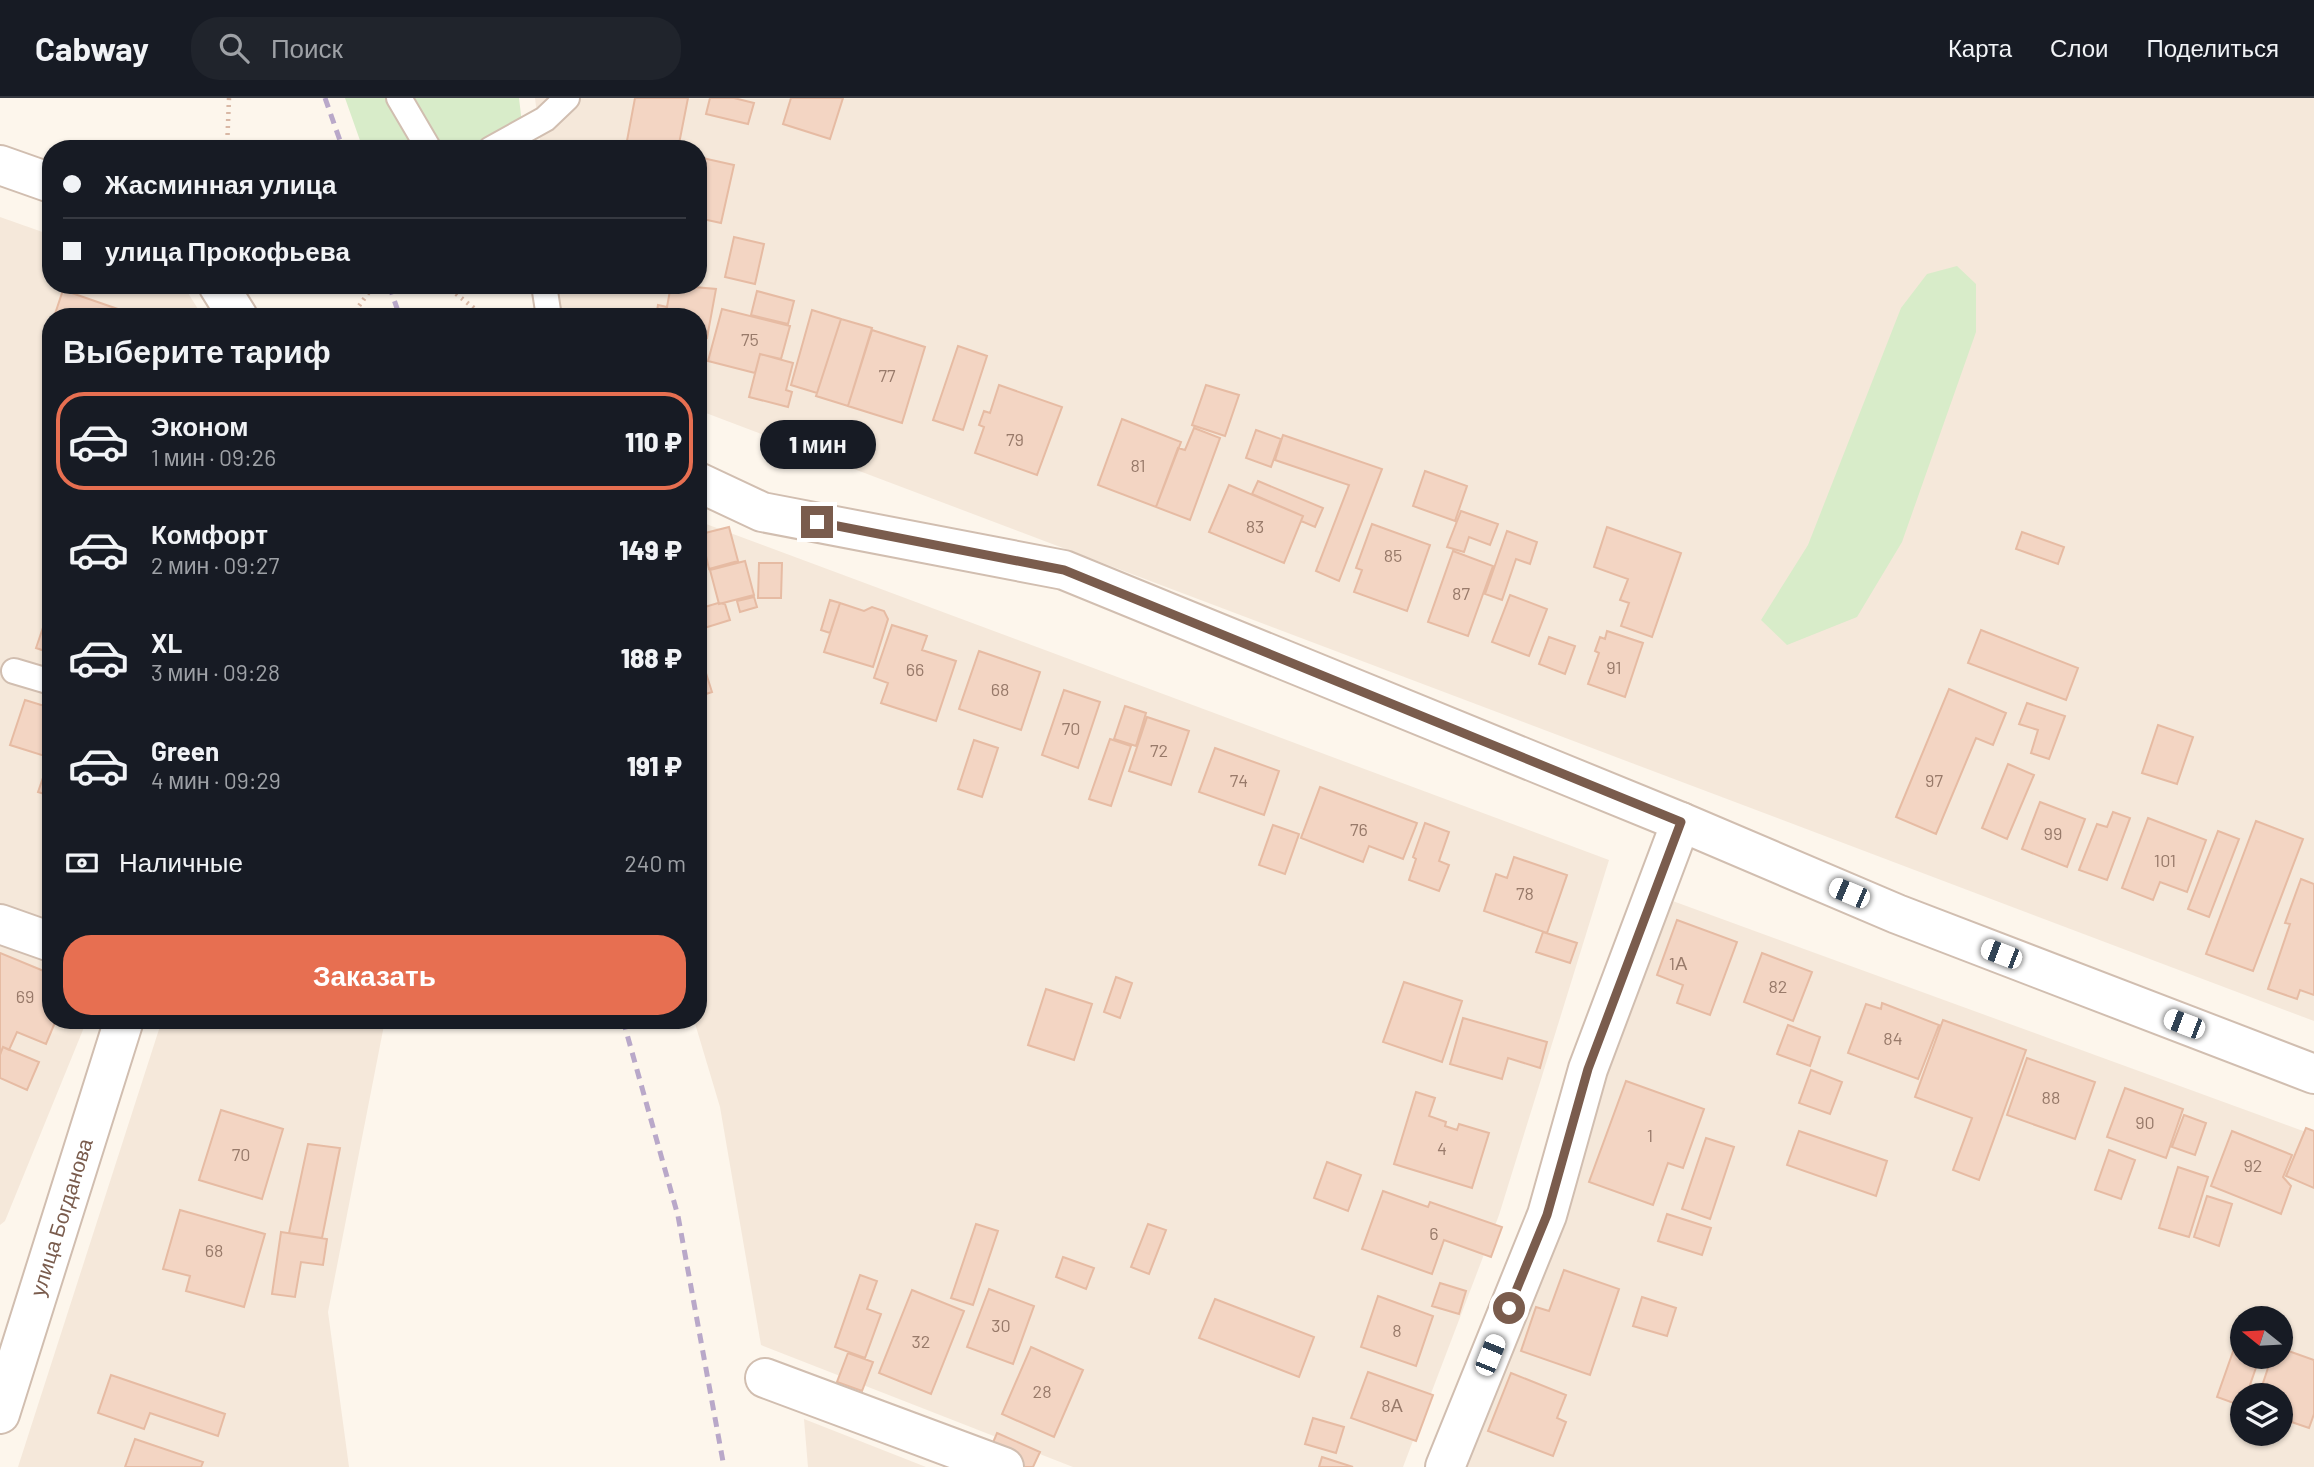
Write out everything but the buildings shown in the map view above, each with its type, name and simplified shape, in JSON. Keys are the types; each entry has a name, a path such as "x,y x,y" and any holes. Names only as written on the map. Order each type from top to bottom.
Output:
{"street":[{"path":"0,165 42,180"},
{"path":"707,486 762,512 1064,570 1681,822 1897,914 2314,1074"},
{"path":"1445,1467 1547,1215 1588,1069 1681,822"},
{"path":"0,923 42,939"},
{"name":"улица Богданова","path":"0,1414 121,1029"},
{"path":"765,1378 1004,1467"}],"lane":[{"path":"398,98 424,140"},
{"path":"507,140 545,119 567,98"},
{"path":"13,671 42,679"}],"path":[{"path":"227,140 229,98"},
{"path":"456,294 474,308"}],"shaded area":[{"path":"535,98 2314,98 2314,1021 707,413 707,308 559,308 557,294 707,294 707,140 540,140"},
{"path":"0,217 42,232 42,294 189,294 197,308 42,308 42,926 0,910"},
{"path":"707,524 1609,860 1499,1215 1403,1467 1073,1467 761,1345 720,1107 697,1029 707,1029"},
{"path":"1670,900 2314,1135 2314,1467 1463,1467"},
{"path":"0,938 42,954 42,1029 83,1029 5,1221 0,1225"},
{"path":"159,1029 383,1029 328,1312 349,1467 18,1467"},
{"path":"804,1419 926,1467 808,1467"}],"green space":[{"path":"345,98 519,98 524,140 360,140"},
{"path":"1957,266 1976,284 1976,332 1902,542 1857,617 1787,645 1761,620 1808,545 1901,308 1927,274"}],"railway":[{"path":"325,98 340,140"},
{"path":"392,294 397,308"},
{"path":"626,1029 678,1216 724,1467"}],"route":[{"path":"817,522 1064,570 1681,822 1588,1069 1547,1215 1509,1308"}]}
